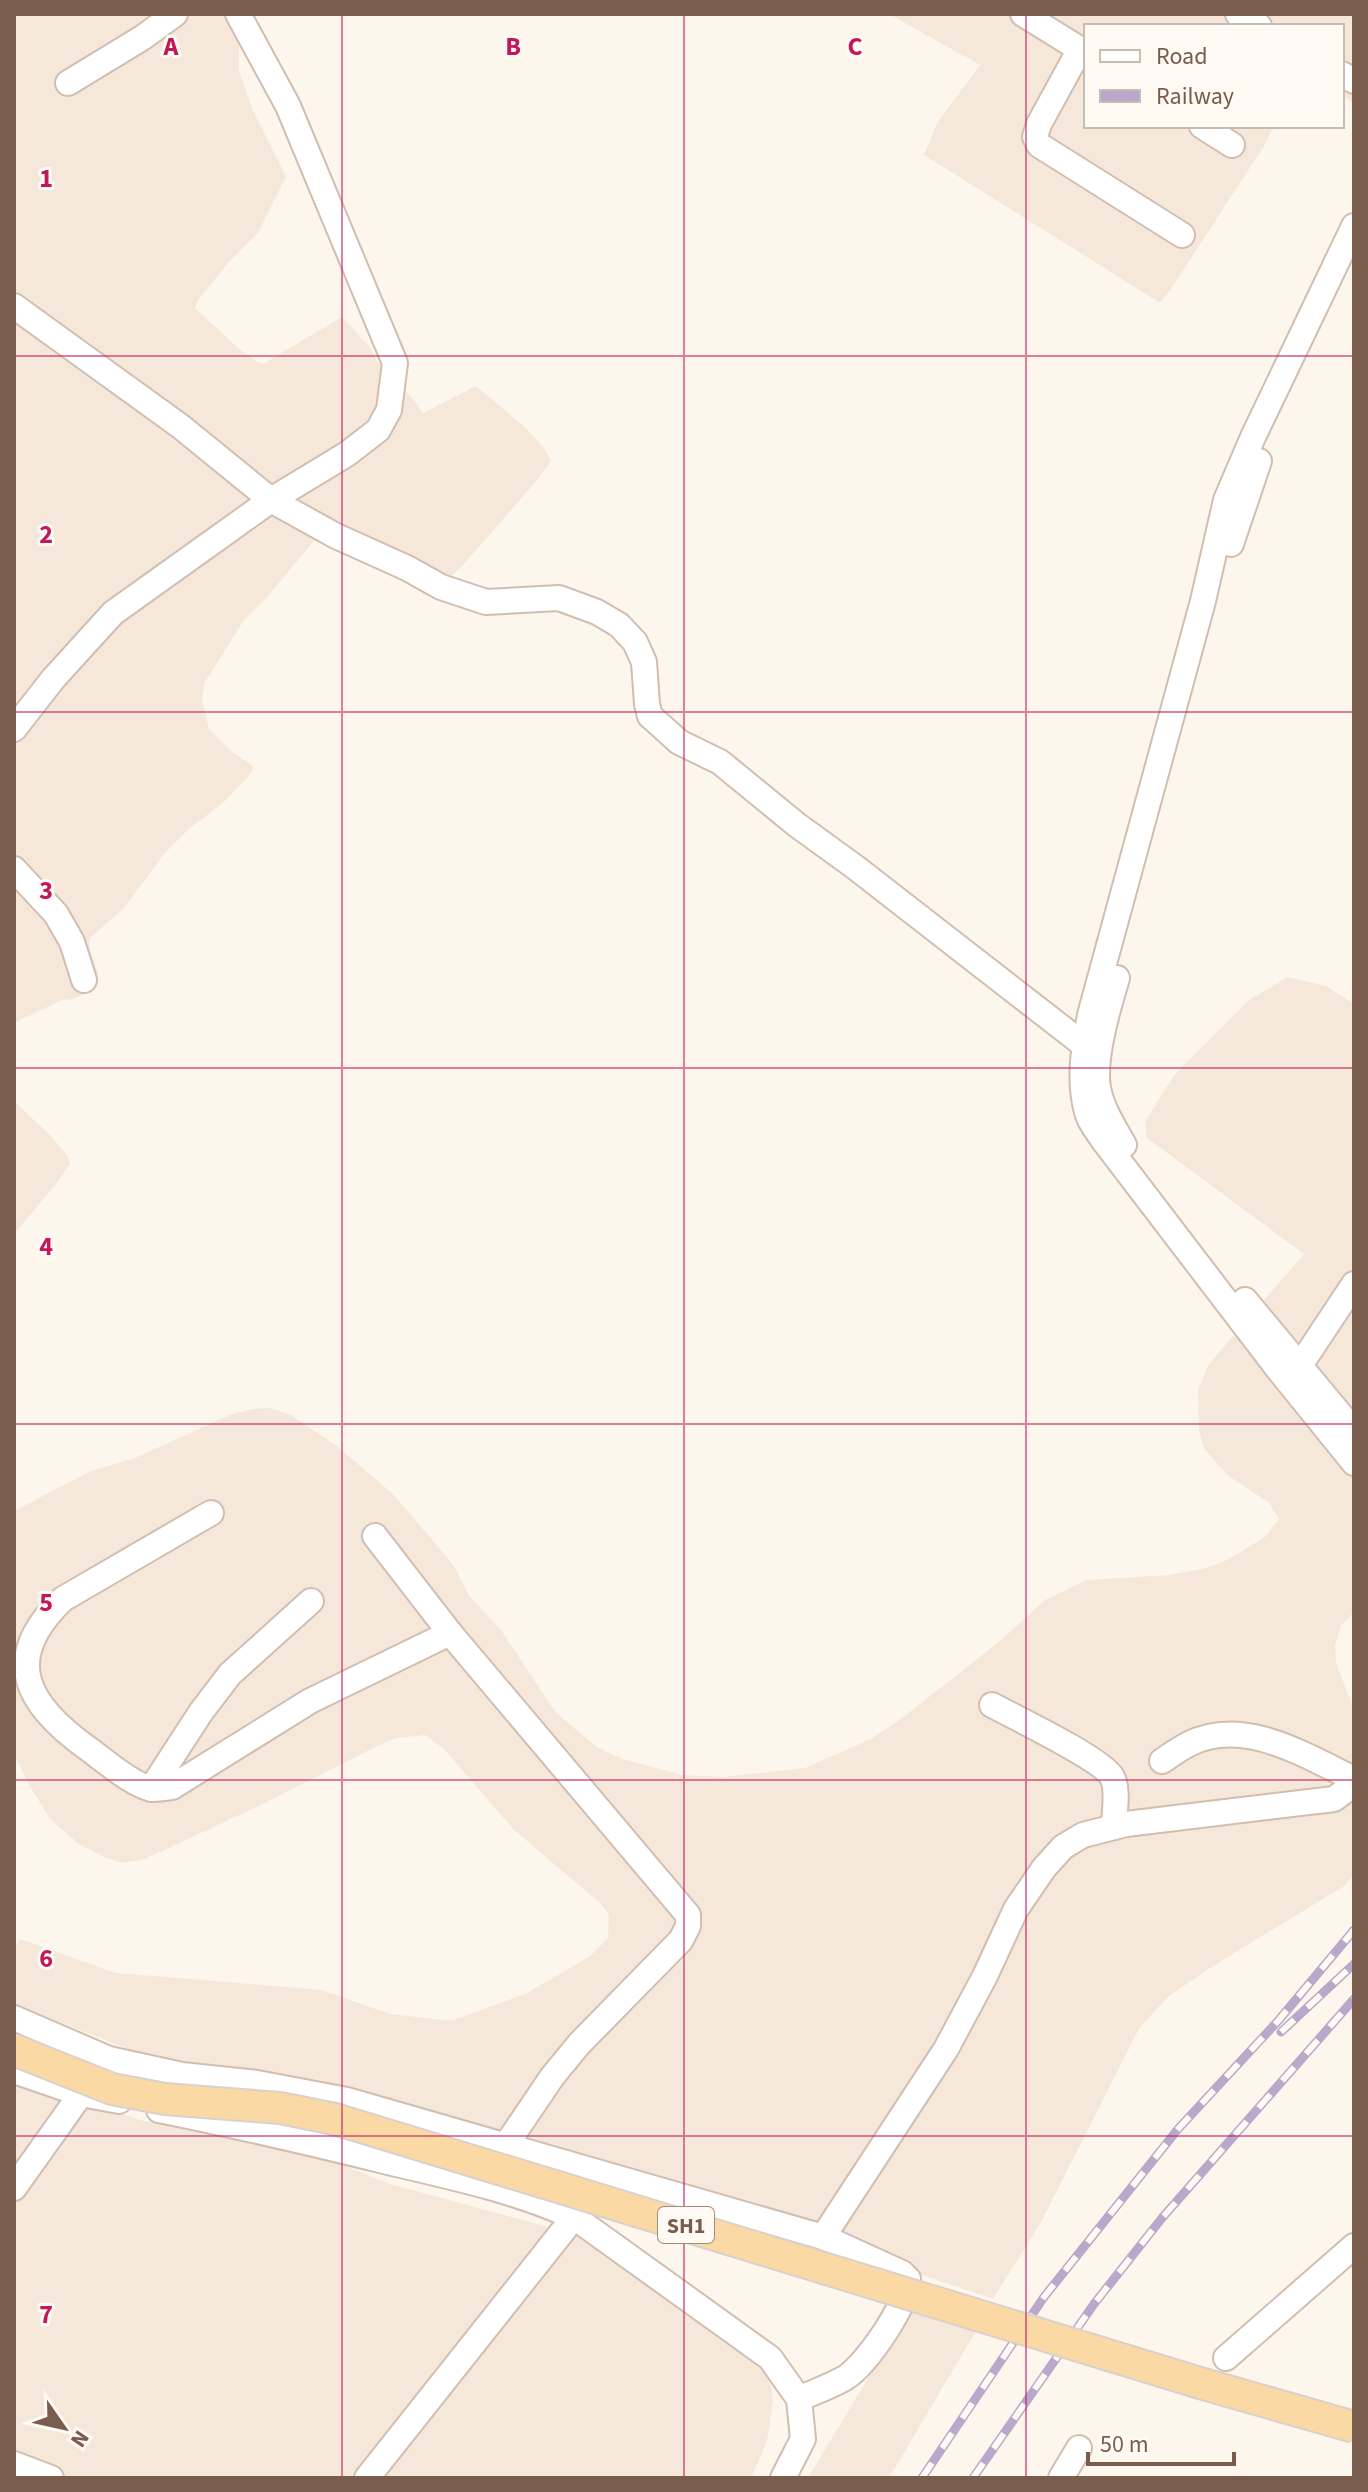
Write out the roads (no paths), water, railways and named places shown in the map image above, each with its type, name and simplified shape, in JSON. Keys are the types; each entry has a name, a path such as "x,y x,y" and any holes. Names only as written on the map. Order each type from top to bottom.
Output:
{"main road":[{"name":"SH1","path":"14,2050 112,2089 165,2099 280,2108 335,2119 1200,2383 1354,2427"}],"street":[{"path":"68,83 175,14"},
{"path":"14,729 53,679 113,613 271,500 347,454 378,430 389,410 395,363 288,106 238,14"},
{"path":"1238,14 1256,24"},
{"path":"1027,15 1083,51 1039,124 1035,137 1039,145 1182,235"},
{"path":"1205,128 1232,145"},
{"path":"1354,226 1226,500 1203,601 1099,985 1092,1051 1098,1087 1107,1114 1128,1153 1354,1431"},
{"path":"1354,260 1254,473 1233,532 1204,657 1115,985 1082,1078 1087,1115 1103,1140 1354,1463"},
{"path":"14,306 180,426 271,500 336,536 441,587 486,602 559,598 597,612 619,625 635,642 644,662 650,716 679,742 720,762 797,825 1092,1051"},
{"path":"14,869 56,914 72,942 84,980"},
{"path":"1299,1367 1354,1284"},
{"path":"211,1513 63,1599 42,1615 20,1646 19,1668 31,1700 58,1727 125,1775 151,1789 172,1787 310,1701 450,1633"},
{"path":"375,1536 450,1633 688,1915 688,1926 681,1940 579,2044 552,2077 506,2145"},
{"path":"151,1789 230,1674 311,1601"},
{"path":"992,1705 1083,1755 1112,1777 1114,1827"},
{"path":"823,2237 946,2049 1016,1909 1044,1868 1063,1847 1083,1835 1114,1827 1334,1799 1354,1781 1280,1744 1252,1736 1216,1736 1190,1743 1162,1761"},
{"path":"14,2018 109,2059 182,2075 257,2083 347,2100 506,2145 823,2237 902,2273 908,2279 908,2289 876,2343 847,2377 799,2399"},
{"path":"14,2071 81,2094 259,2130 480,2184 543,2203 574,2217 770,2358 799,2399 803,2439 783,2478"},
{"path":"14,2188 81,2094"},
{"path":"367,2478 574,2217"},
{"path":"1226,2358 1354,2246"},
{"path":"1061,2478 1079,2448"},
{"path":"14,2464 51,2478"}],"railway":[{"path":"922,2478 1044,2297 1178,2129 1278,2021 1354,1930"},
{"path":"1281,2032 1354,1964"},
{"path":"973,2478 1094,2304 1162,2218 1354,1999"}]}
